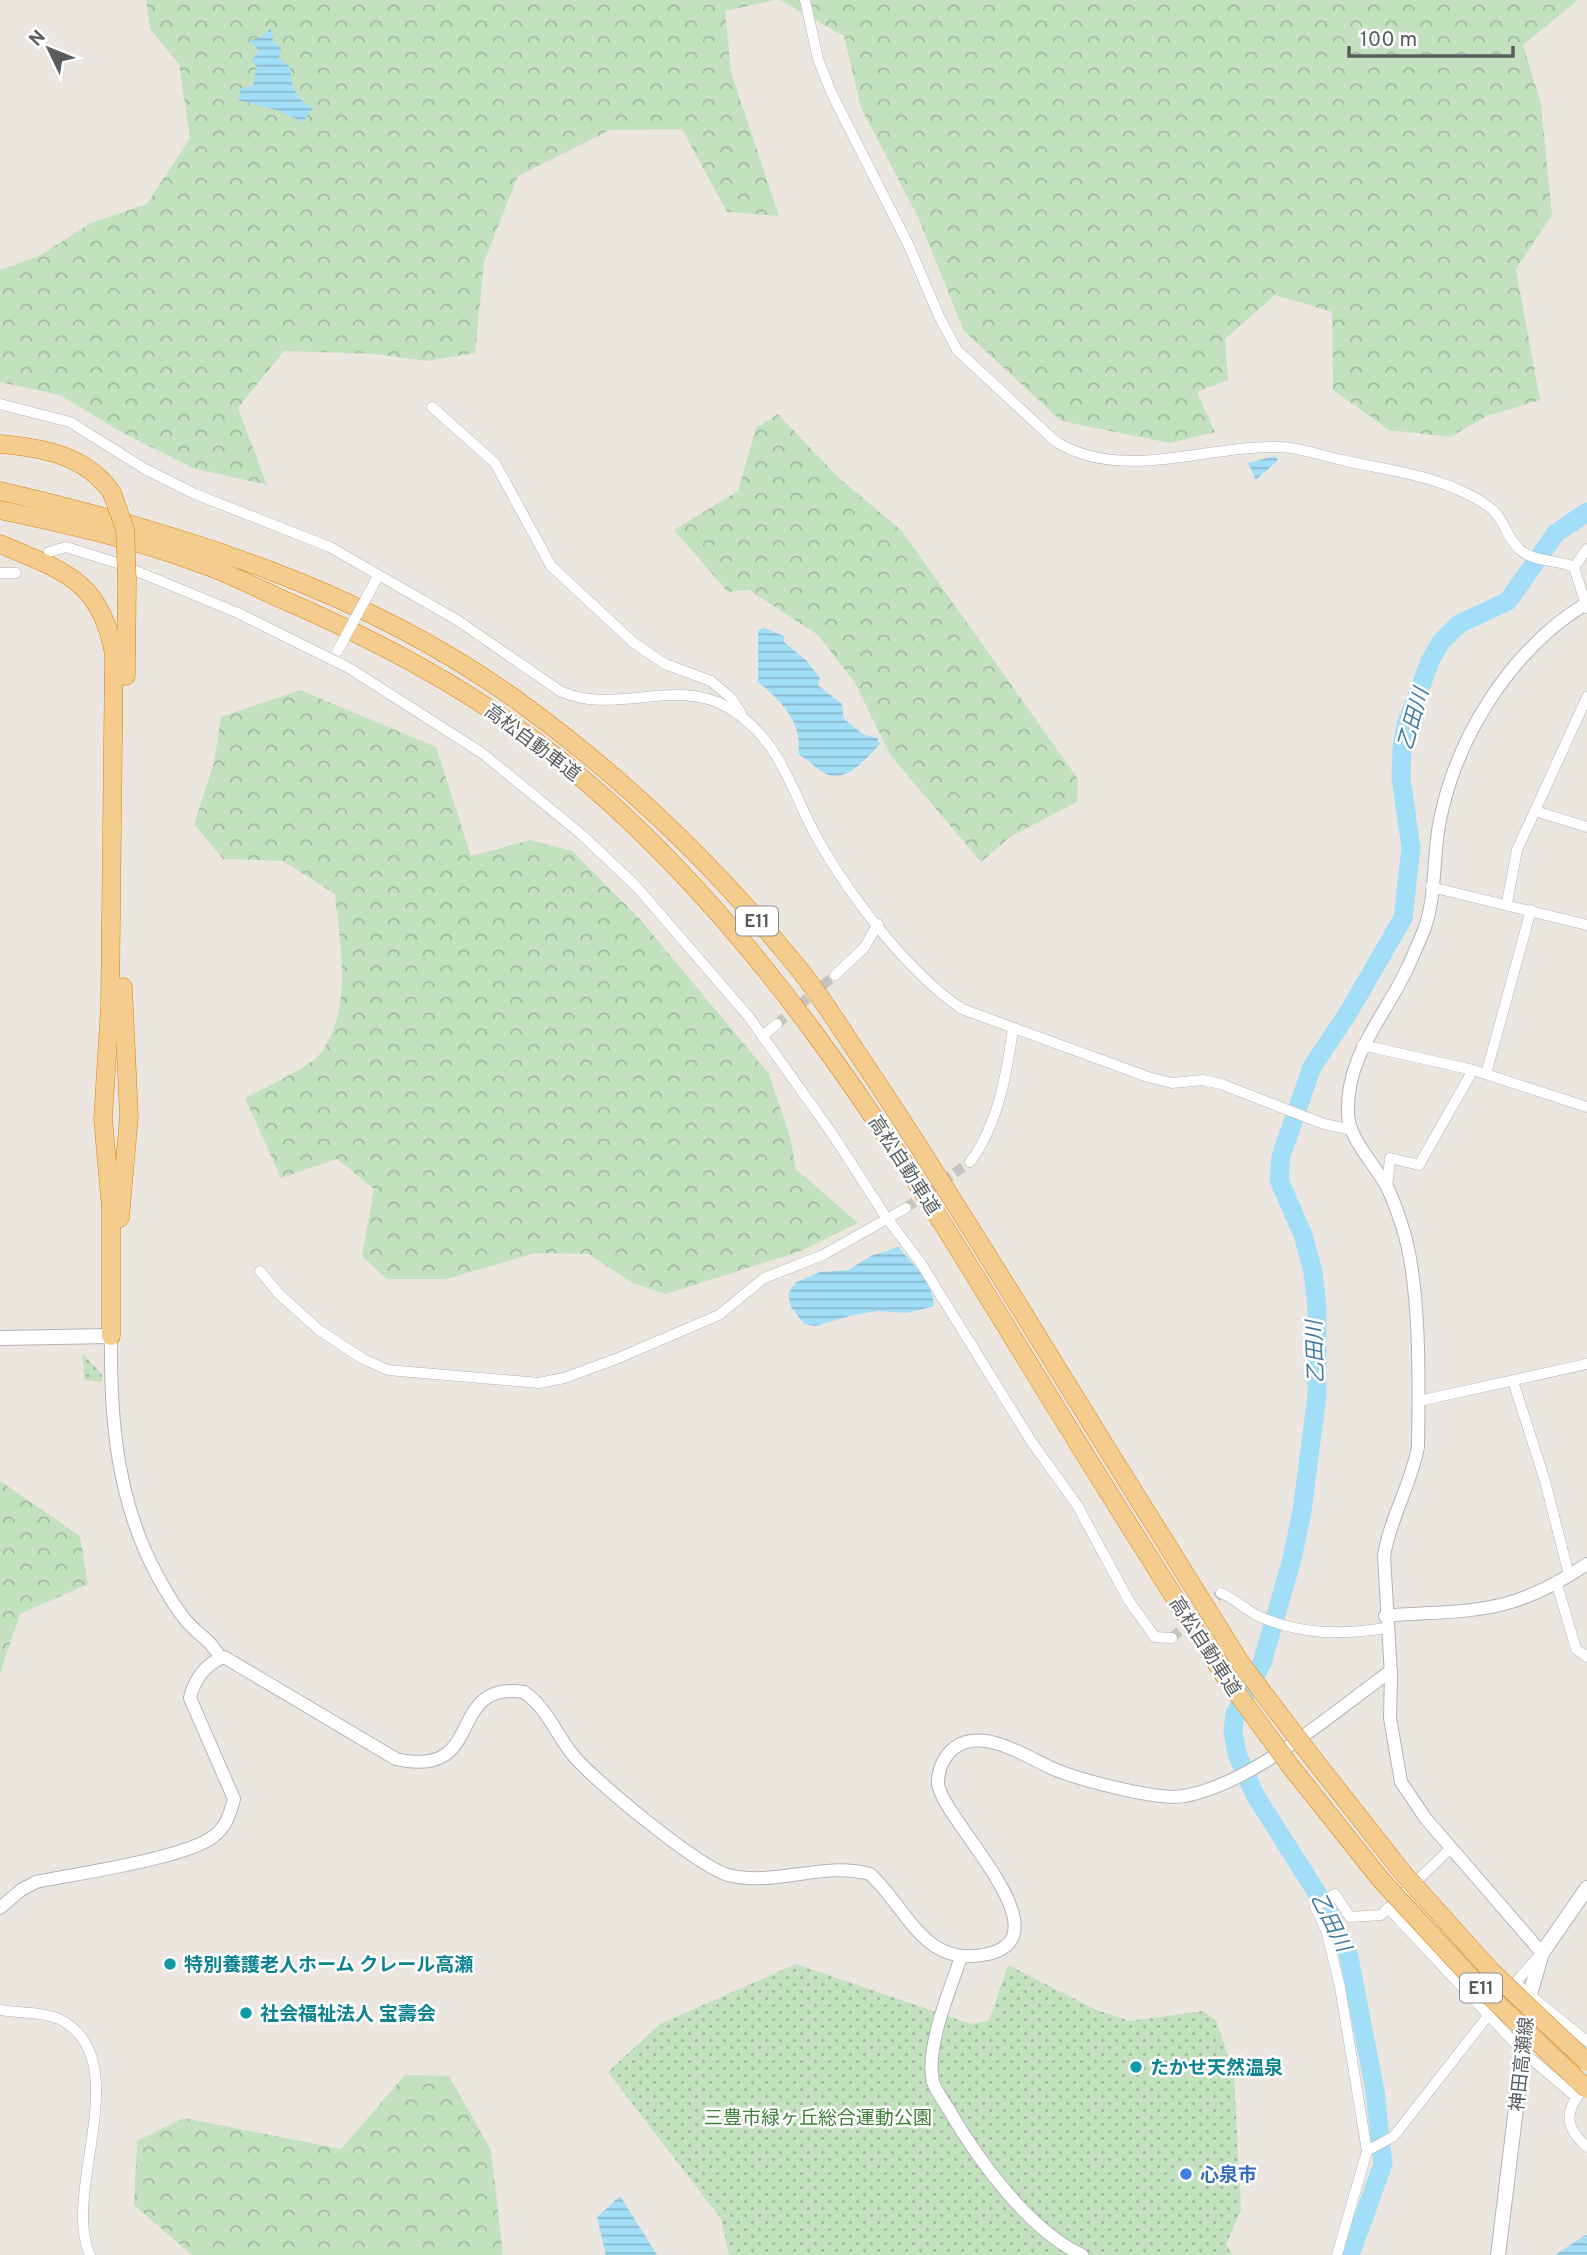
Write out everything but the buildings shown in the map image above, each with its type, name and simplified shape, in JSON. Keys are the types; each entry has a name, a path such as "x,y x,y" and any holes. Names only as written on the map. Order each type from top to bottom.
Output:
{"highway":[{"path":"0,444 64,455 94,471 112,493 124,529 127,581 122,1007 129,1116 121,1204 118,1304 111,1336"},
{"name":"高松自動車道","path":"0,491 73,508 206,547 326,593 434,649 516,699 634,794 682,839 792,959 931,1162 1242,1665 1403,1873 1492,1972 1587,2062"},
{"name":"高松自動車道","path":"0,510 71,526 197,562 382,645 503,718 557,758 636,827 712,907 831,1054 914,1175 1113,1502 1226,1678 1291,1767 1381,1880 1479,1986 1583,2090"},
{"path":"0,544 73,578 90,594 102,608 114,654 110,1006 103,1119 111,1209 111,1336"}],"main road":[{"path":"0,1338 111,1336"},
{"name":"神田高瀬線","path":"1499,2255 1530,1994 1542,1954 1587,1888"}],"street":[{"path":"805,0 818,59 831,92 909,246 957,350 1055,441 1073,452 1117,461 1280,447 1390,468 1433,480 1488,506 1500,517 1521,551 1536,559 1574,567"},
{"path":"0,404 70,422 145,469 195,494 309,538 457,620 560,691 578,700 617,701 688,696 711,699 746,719"},
{"path":"432,407 495,463 551,566 634,643 665,664 711,681 731,698 746,719 773,747 820,844 878,924 945,998 962,1009 1147,1077 1172,1083 1203,1080 1221,1084 1324,1124 1352,1130"},
{"path":"49,552 66,547 117,563 238,613 333,660 398,698 482,753 581,834 671,924 763,1035 886,1217 920,1262 1031,1441 1077,1506 1129,1601 1155,1637 1172,1638"},
{"path":"1574,567 1587,549"},
{"path":"1367,2151 1394,2136 1489,2014 1542,1954 1451,1848 1401,1782 1392,1742 1388,1692 1391,1671 1385,1622 1385,1547 1413,1473 1418,1447 1419,1401 1413,1282 1404,1229 1387,1188 1352,1130 1348,1115 1350,1087 1362,1045 1405,973 1425,926 1439,823 1464,747 1514,666 1544,633 1587,605 1574,567"},
{"path":"0,573 16,572"},
{"path":"333,660 377,578"},
{"path":"1507,903 1517,850 1587,697"},
{"path":"1535,811 1587,827"},
{"path":"1431,887 1507,903 1587,925"},
{"path":"1486,1074 1531,910"},
{"path":"835,975 864,948 878,924"},
{"path":"763,1035 777,1024"},
{"path":"970,1162 987,1135 1007,1066 1013,1028"},
{"path":"1362,1045 1473,1070 1587,1107"},
{"path":"1387,1188 1390,1158 1419,1165 1473,1070"},
{"path":"260,1271 279,1294 319,1330 363,1359 388,1370 539,1383 564,1378 603,1364 719,1315 764,1278 823,1255 906,1208"},
{"path":"111,1336 113,1423 117,1462 128,1502 157,1575 183,1618 213,1647 220,1658"},
{"path":"1419,1401 1587,1364"},
{"path":"1513,1381 1545,1481 1569,1576"},
{"path":"1222,1593 1240,1601 1255,1615 1289,1626 1344,1635 1385,1622 1506,1604 1569,1576 1587,1564"},
{"path":"1556,1581 1576,1649 1587,1657"},
{"path":"0,1908 21,1890 36,1882 182,1851 212,1838 221,1830 234,1799 190,1698 199,1676 220,1658 230,1658 396,1759 414,1763 425,1764 451,1750 461,1739 468,1718 483,1699 497,1692 524,1692 537,1702 570,1752 600,1783 712,1869 741,1877 839,1869 870,1874 920,1935 951,1956 995,1953 1006,1945 1012,1935 1014,1920 1000,1884 944,1802 938,1784 940,1769 954,1748 968,1741 1002,1745 1059,1771 1157,1796 1181,1797 1240,1779 1391,1671"},
{"path":"1336,2255 1367,2151 1339,1986 1326,1930 1315,1907 1335,1894 1350,1917 1381,1915 1451,1848"},
{"path":"1388,1908 1522,2051 1583,2090 1569,2112 1570,2129 1587,2147"},
{"path":"961,1957 933,2052 933,2083 983,2161 1030,2217 1063,2246 1082,2255"},
{"path":"1515,1983 1587,2041"},
{"path":"0,2010 61,2019 85,2042 99,2092 92,2127 83,2225 90,2255"}],"green space":[{"path":"146,0 776,0 725,11 731,72 779,216 727,212 682,129 610,130 518,176 484,262 475,353 427,361 375,354 284,351 238,408 267,485 193,468 123,433 60,395 0,382 0,270 39,256 91,223 147,204 190,138 179,64 150,29"},
{"path":"780,0 1578,0 1523,45 1541,104 1552,215 1516,269 1540,400 1487,416 1450,437 1389,430 1333,390 1332,312 1275,295 1225,339 1228,380 1197,392 1215,432 1170,443 1061,421 964,331 918,217 861,108 844,36"},
{"path":"778,414 839,478 902,531 1078,779 1077,802 1010,837 981,862 891,756 855,683 818,635 749,590 728,592 674,530 738,491 756,428"},
{"path":"300,690 436,747 471,856 530,840 572,851 639,918 769,1074 790,1136 796,1169 858,1223 801,1251 666,1294 635,1284 588,1254 535,1253 447,1279 387,1279 362,1256 374,1189 337,1159 281,1178 245,1098 314,1060 330,1038 341,999 342,978 335,894 283,861 223,859 194,824 214,763 221,717"},
{"path":"83,1354 102,1374 102,1382 84,1380"},
{"path":"0,1481 80,1536 88,1584 20,1614 0,1674"},
{"name":"三豊市緑ヶ丘総合運動公園","path":"796,1964 971,2024 989,2021 1008,1965 1094,2009 1129,2021 1203,2011 1216,2020 1234,2074 1241,2210 1226,2245 1233,2255 729,2255 721,2219 608,2072 660,2024"},
{"path":"405,2075 449,2076 491,2150 503,2255 192,2255 134,2205 137,2141 184,2118 341,2149"}],"water":[{"path":"271,28 273,41 281,48 279,58 290,67 295,91 313,108 303,122 276,110 238,100 241,88 253,86 257,67 252,61 259,50 249,41 261,37"},
{"path":"1275,456 1278,460 1256,480 1248,463"},
{"path":"764,628 784,636 784,642 806,660 820,678 818,685 842,704 844,719 863,734 877,738 880,744 854,769 838,776 830,775 798,754 797,732 789,713 758,682 758,630"},
{"path":"898,1247 926,1281 934,1306 908,1313 878,1311 853,1315 816,1326 804,1324 791,1307 788,1294 795,1283 820,1272 848,1270 871,1256"},
{"path":"620,2196 657,2255 606,2255 597,2217"},
{"path":"1587,2235 1587,2255 1555,2255 1584,2236"}],"waterway":[{"name":"乙田川","path":"1350,2255 1383,2164 1375,2091 1348,1952 1326,1907 1255,1795 1237,1754 1233,1731 1235,1714 1262,1663 1292,1559 1302,1511 1317,1396 1317,1308 1313,1272 1303,1235 1279,1180 1281,1156 1312,1067 1350,1010 1403,918 1411,848 1401,778 1402,747 1406,725 1431,659 1441,642 1459,624 1508,601 1556,533 1587,512"}],"tunnel":[{"path":"777,1024 835,975"},
{"path":"906,1208 970,1162"},
{"path":"1172,1638 1221,1593"}],"place":[{"name":"特別養護老人ホーム クレール高瀬","path":"170,1964"},
{"name":"社会福祉法人 宝壽会","path":"246,2013"},
{"name":"たかせ天然温泉","path":"1136,2067"},
{"name":"心泉市","path":"1186,2174"}]}
